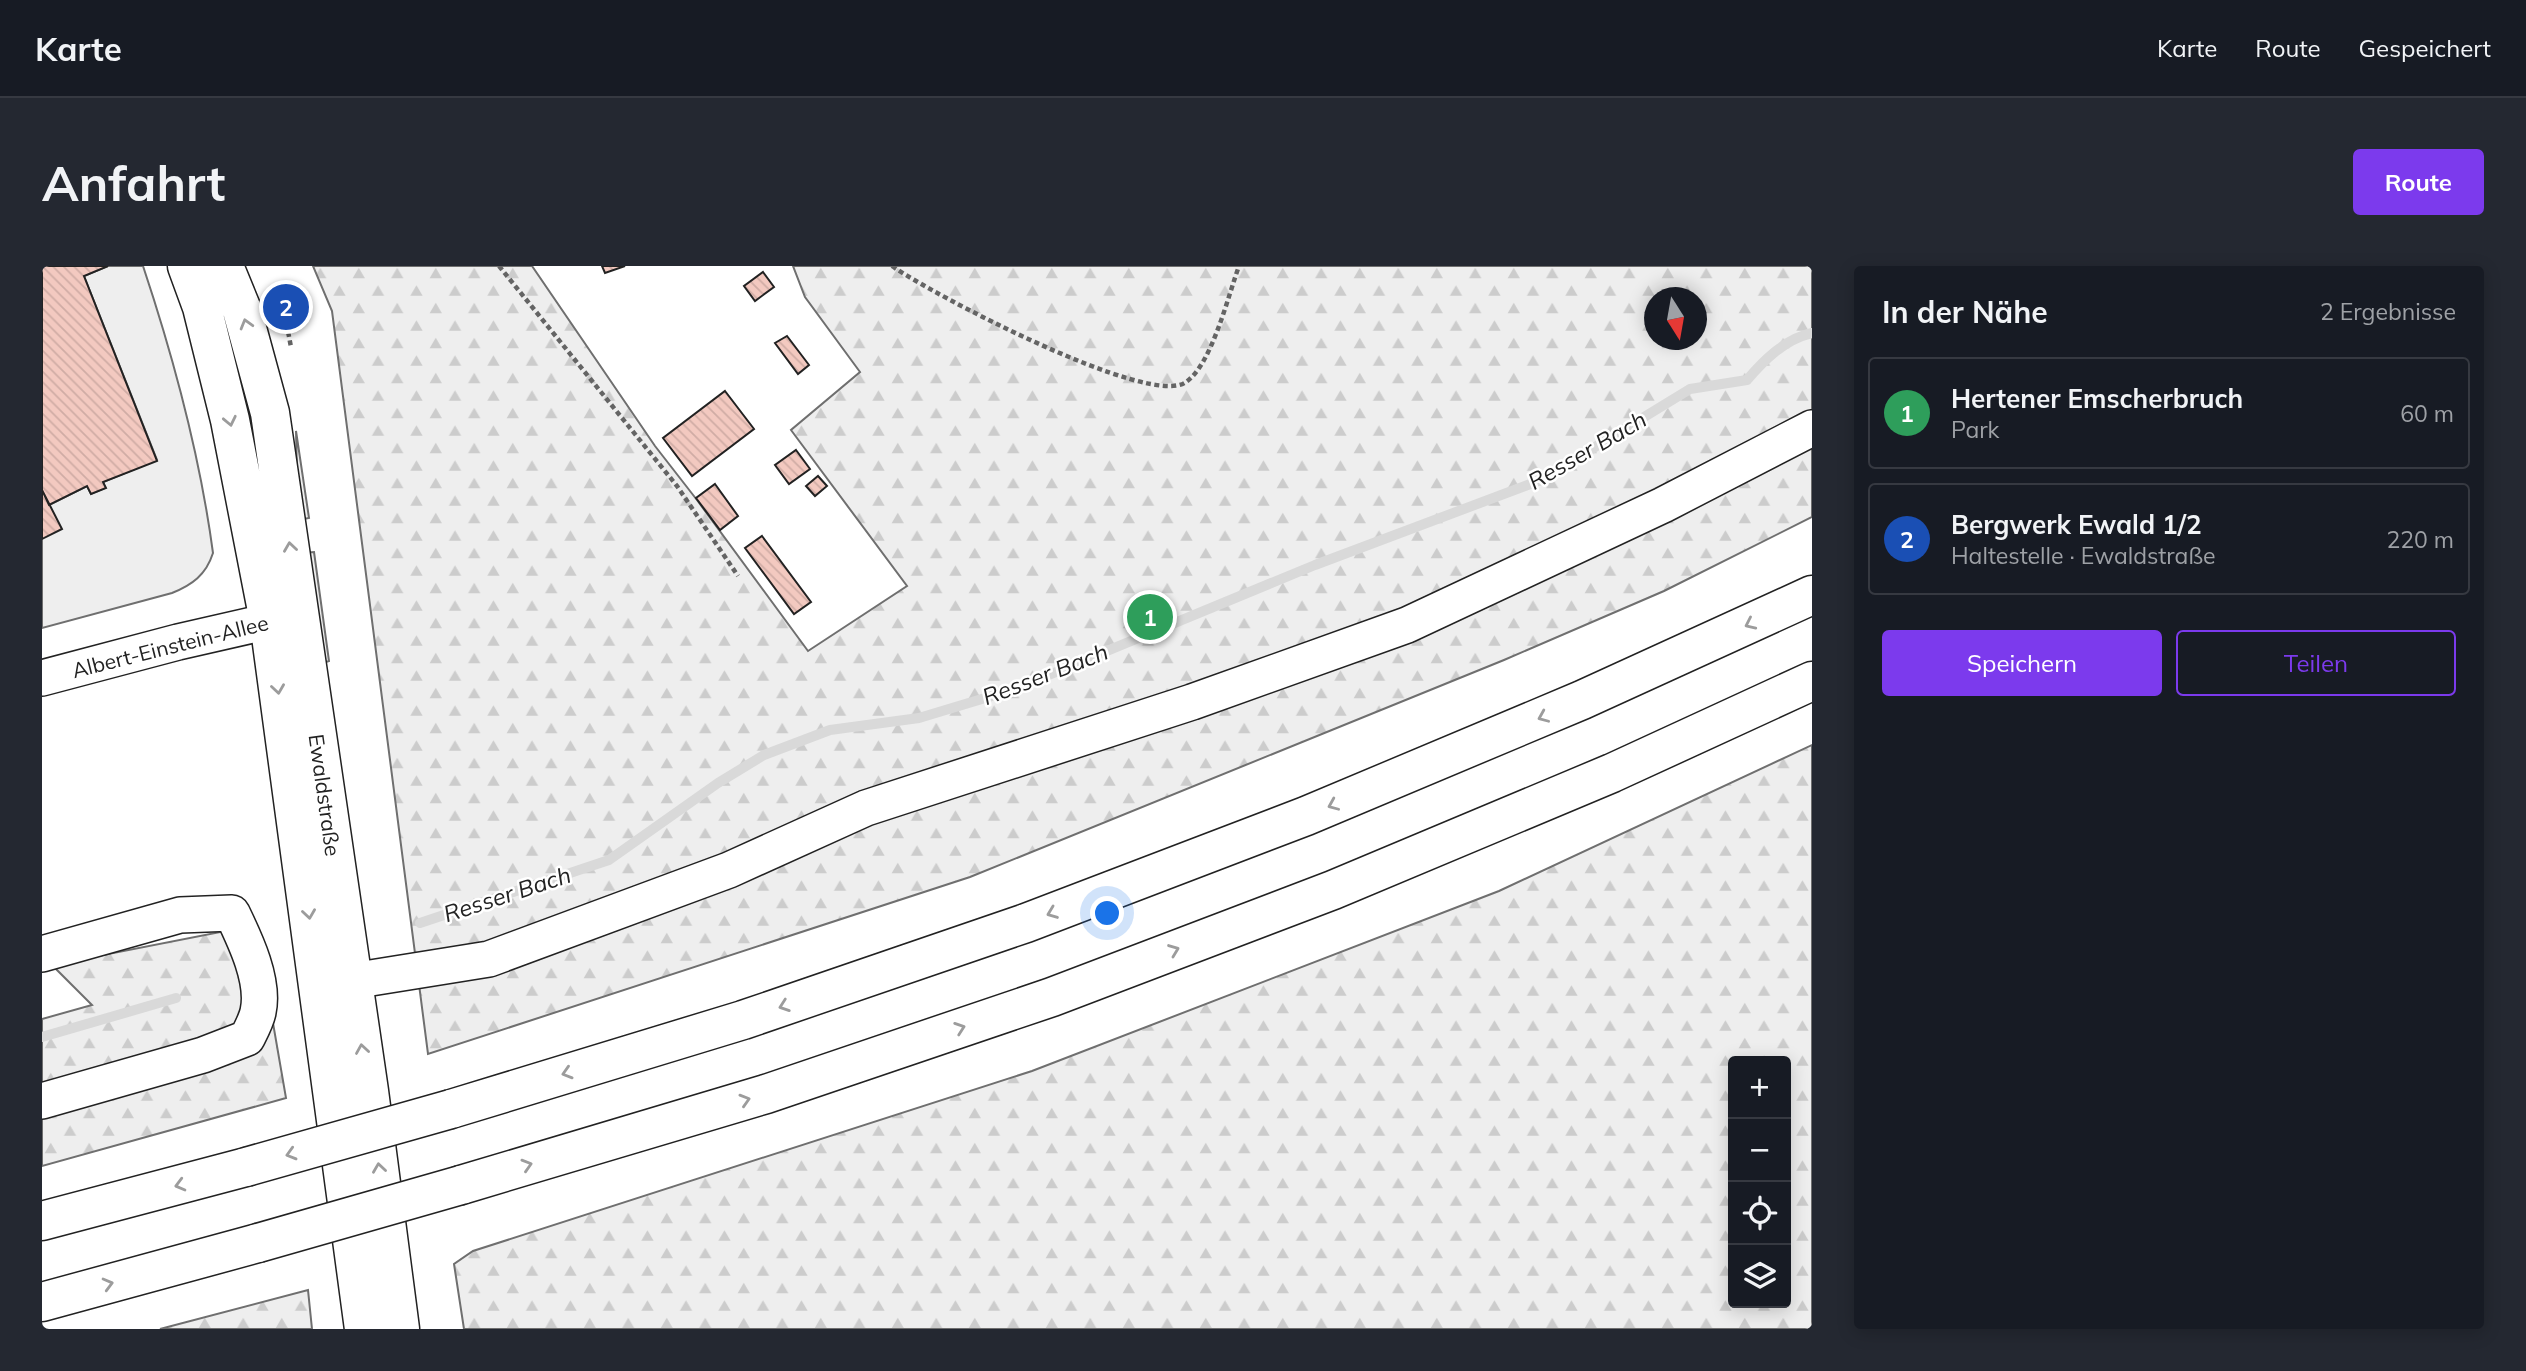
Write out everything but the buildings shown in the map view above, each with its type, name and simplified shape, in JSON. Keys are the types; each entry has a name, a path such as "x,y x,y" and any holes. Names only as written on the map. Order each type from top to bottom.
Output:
{"main road":[{"name":"Ewaldstraße","path":"187,266 202,307 284,618 352,981 400,1329"},
{"name":"Ewaldstraße","path":"224,266 242,310 270,413 284,618 364,1329"},
{"path":"42,1221 451,1109 743,1020 1052,913 1306,817 1582,701 1812,595"},
{"path":"42,1302 461,1185 766,1094 1064,992 1333,890 1612,773 1812,681"}],"street":[{"path":"352,981 489,959 729,870 866,808 1192,702 1406,625 1662,505 1812,428"},
{"name":"Albert-Einstein-Allee","path":"42,678 284,618"},
{"path":"42,954 180,915 232,913 250,950 258,987 258,1011 247,1038 203,1055 42,1101"}],"path":[{"path":"499,266 677,486 738,576"},
{"path":"892,266 1041,345 1137,382 1175,387 1184,384 1206,358 1239,266"}],"green space":[{"path":"108,266 143,266 185,408 213,553 202,573 179,590 42,628 42,539 49,505 87,486 91,494 105,488 103,482 157,460 84,276"},
{"path":"313,266 532,266 655,446 808,651 907,586 791,430 860,372 805,297 793,266 1812,266 1812,517 1664,591 1504,660 970,877 428,1054 332,311"},
{"path":"296,431 309,518 298,520"},
{"path":"314,552 329,661 323,663 302,553"},
{"path":"1812,745 1812,1329 464,1329 454,1264 473,1251 1032,1071 1499,891"},
{"path":"256,925 286,1098 42,1166 42,1019 92,1005 52,965"},
{"path":"308,1290 312,1329 160,1329"}],"waterway":[{"name":"Resser Bach","path":"420,923 609,860 718,783 764,755 830,730 919,718 1015,689 1315,565 1541,480 1690,389 1747,380 1784,345 1812,333"},
{"name":"Resser Bach","path":"42,1037 176,998"}],"place":[{"name":"Bergwerk Ewald 1/2","path":"286,307"},
{"name":"Hertener Emscherbruch","path":"1150,617"}]}
